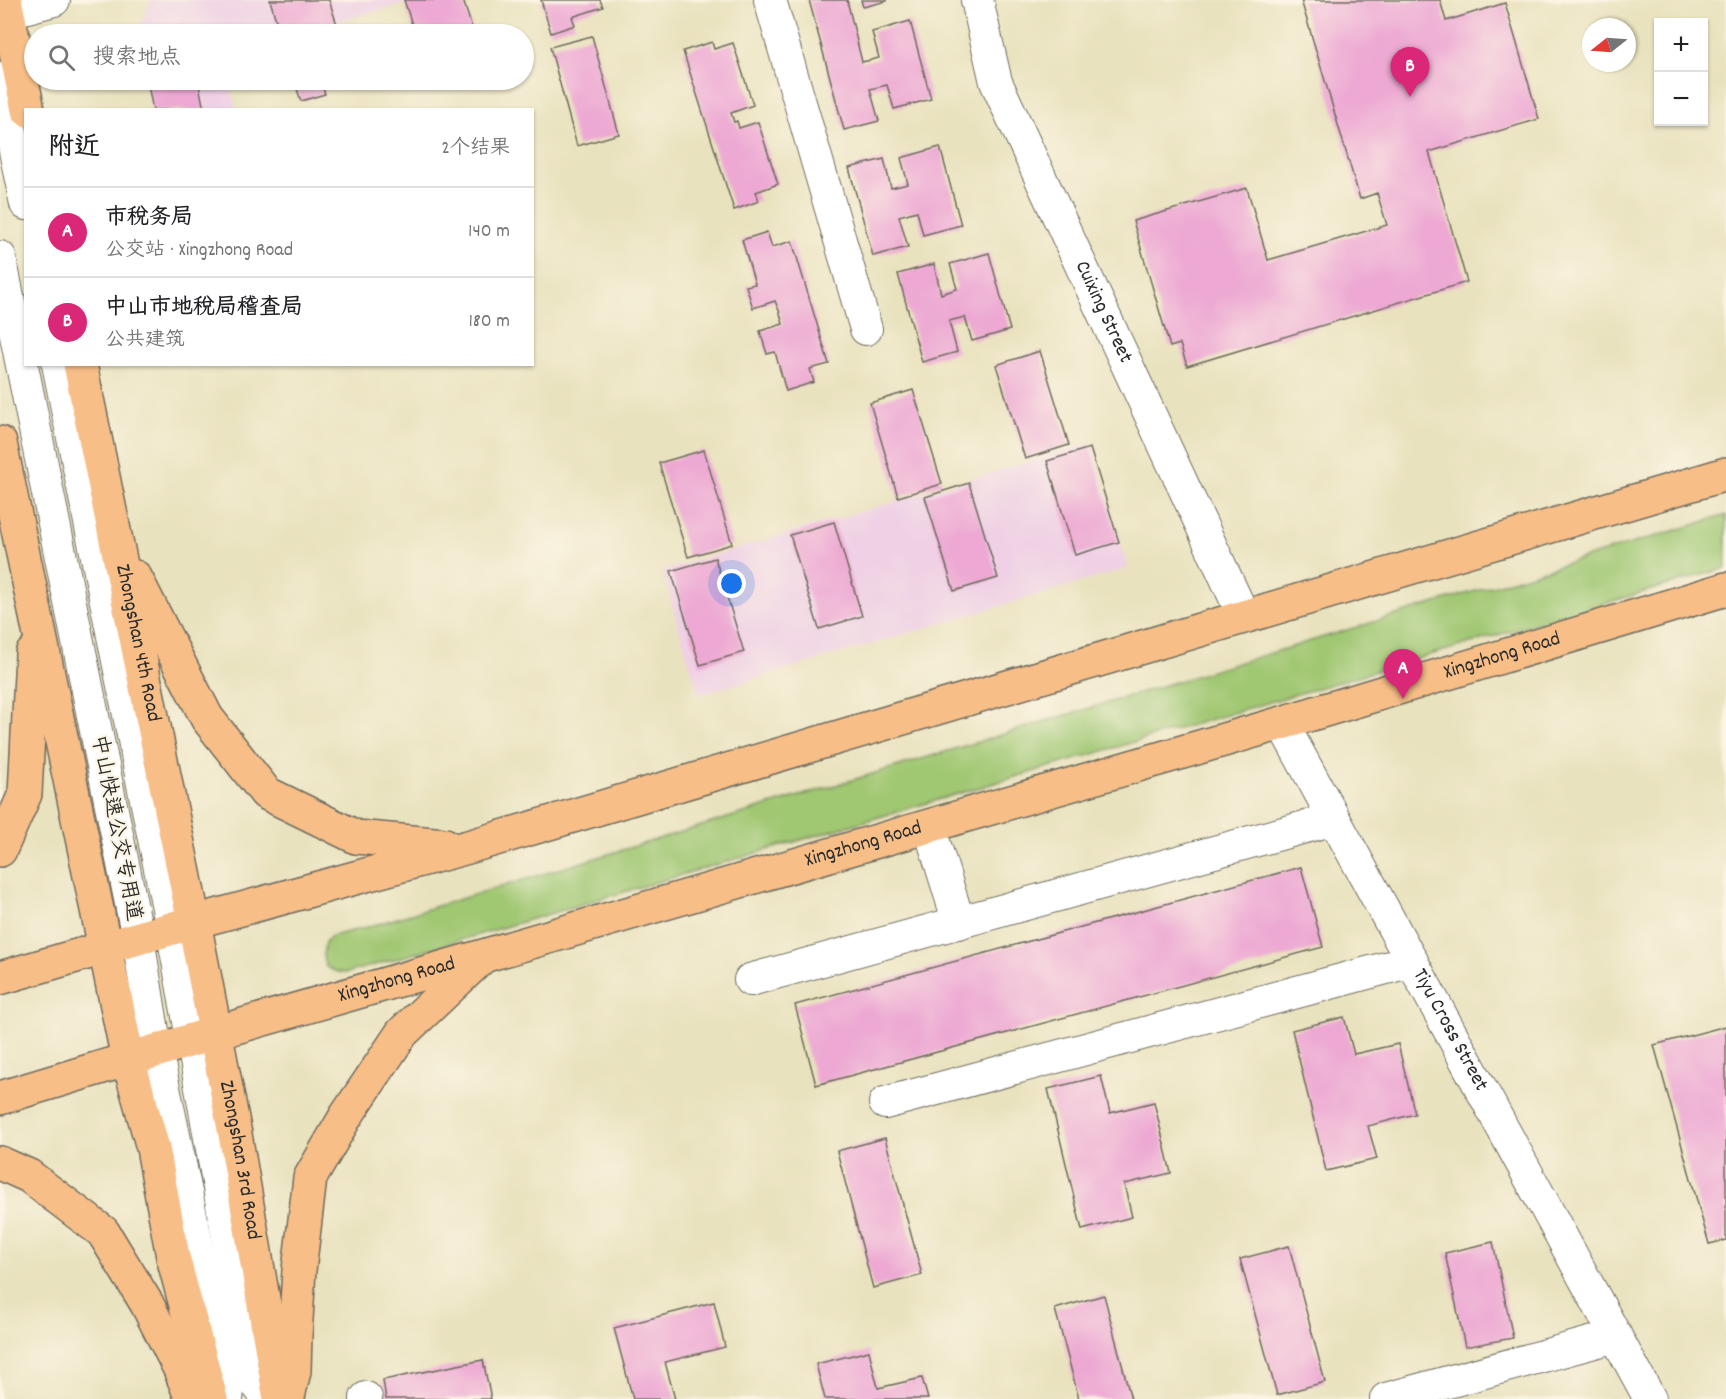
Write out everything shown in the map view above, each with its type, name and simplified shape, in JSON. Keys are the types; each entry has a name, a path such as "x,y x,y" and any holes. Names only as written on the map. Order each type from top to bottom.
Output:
{"main road":[{"path":"6,6 28,108"},
{"name":"Zhongshan 4th Road","path":"80,366 116,540 183,925"},
{"path":"0,443 105,947 142,1055 153,1148 173,1257 211,1399"},
{"path":"0,978 468,847 1726,474"},
{"path":"116,540 207,718 266,793 357,837 468,847"},
{"name":"Xingzhong Road","path":"0,1098 203,1036 1282,723 1726,589"},
{"path":"0,850 25,794 34,608"},
{"name":"Zhongshan 3rd Road","path":"183,925 203,1036 235,1134 269,1345 280,1399"},
{"path":"287,1399 294,1371 299,1270 310,1178 346,1116 402,1033 483,956"},
{"path":"0,1163 29,1176 103,1232 147,1304 180,1369 192,1399"}],"street":[{"path":"6,6 54,0"},
{"path":"770,0 866,329"},
{"name":"Cuixing Street","path":"977,0 996,82 1244,617"},
{"path":"0,78 24,194"},
{"name":"中山快速公交专用道","path":"0,257 138,938 142,1055 228,1391 227,1399"},
{"name":"中山快速公交专用道","path":"58,366 183,925"},
{"name":"Tiyu Cross Street","path":"1282,723 1650,1399"},
{"path":"750,980 1334,819"},
{"path":"929,826 958,923"},
{"path":"885,1103 1412,961"},
{"path":"203,1036 255,1381 269,1399"},
{"path":"1386,1399 1616,1336"}],"shaded area":[{"path":"151,0 417,0 328,24 141,24"},
{"path":"147,90 232,90 236,108 151,108"},
{"path":"1091,443 1128,568 699,695 662,571"}],"green space":[{"path":"1726,515 1726,568 389,961 346,973 326,967 323,956 325,942 332,936"}],"building":[{"path":"270,0 329,0 337,24 277,24"},
{"path":"404,0 463,0 471,24 412,24"},
{"path":"541,0 600,0 603,7 572,17 575,25 551,33"},
{"path":"809,0 847,0 862,62 879,58 872,32 910,21 931,99 894,109 887,85 870,89 879,121 844,130"},
{"path":"861,0 887,0 887,1 863,7"},
{"path":"1301,0 1440,0 1446,21 1505,3 1539,119 1429,152 1467,282 1187,366 1180,344 1170,347 1133,221 1247,188 1268,260 1387,225 1377,193 1360,199"},
{"path":"592,36 619,134 577,146 550,47"},
{"path":"712,42 714,49 733,43 753,105 731,113 739,128 758,122 778,184 756,192 759,201 734,210 683,51"},
{"path":"149,90 200,90 204,108 153,108"},
{"path":"297,90 324,90 325,94 301,101"},
{"path":"940,147 961,225 923,235 917,211 899,216 908,247 873,256 849,168 884,159 891,188 908,184 901,158"},
{"path":"767,232 772,247 792,241 829,364 810,369 814,382 786,391 775,352 767,354 760,331 783,324 780,313 775,301 753,308 746,286 755,284 742,240"},
{"path":"989,253 1010,330 972,341 965,317 949,321 957,352 922,362 898,274 934,264 941,294 957,289 950,264"},
{"path":"1040,351 1069,445 1025,459 996,365"},
{"path":"913,390 942,484 898,497 870,403"},
{"path":"1090,448 1119,542 1075,555 1047,461"},
{"path":"704,450 732,544 688,557 659,463"},
{"path":"969,483 998,578 954,591 925,497"},
{"path":"834,522 862,616 819,629 790,535"},
{"path":"715,558 744,652 700,665 671,571"},
{"path":"1301,867 1323,947 816,1085 795,1005"},
{"path":"1344,1017 1354,1054 1398,1044 1415,1114 1368,1126 1377,1159 1326,1171 1292,1030"},
{"path":"1726,1026 1726,1240 1709,1244 1654,1045"},
{"path":"1101,1076 1110,1113 1154,1102 1171,1173 1124,1184 1132,1217 1082,1230 1048,1089"},
{"path":"885,1138 922,1275 873,1288 837,1151"},
{"path":"1493,1242 1513,1338 1465,1347 1445,1253"},
{"path":"1289,1246 1325,1382 1277,1395 1240,1259"},
{"path":"1104,1295 1131,1399 1079,1399 1055,1309"},
{"path":"714,1302 725,1347 665,1362 675,1399 633,1399 614,1328"},
{"path":"869,1351 878,1388 922,1378 928,1399 825,1399 816,1364"},
{"path":"483,1360 491,1399 386,1399 383,1380"}],"place":[{"name":"中山市地税局稽查局","path":"1410,97"},
{"name":"市税务局","path":"1403,699"}]}
